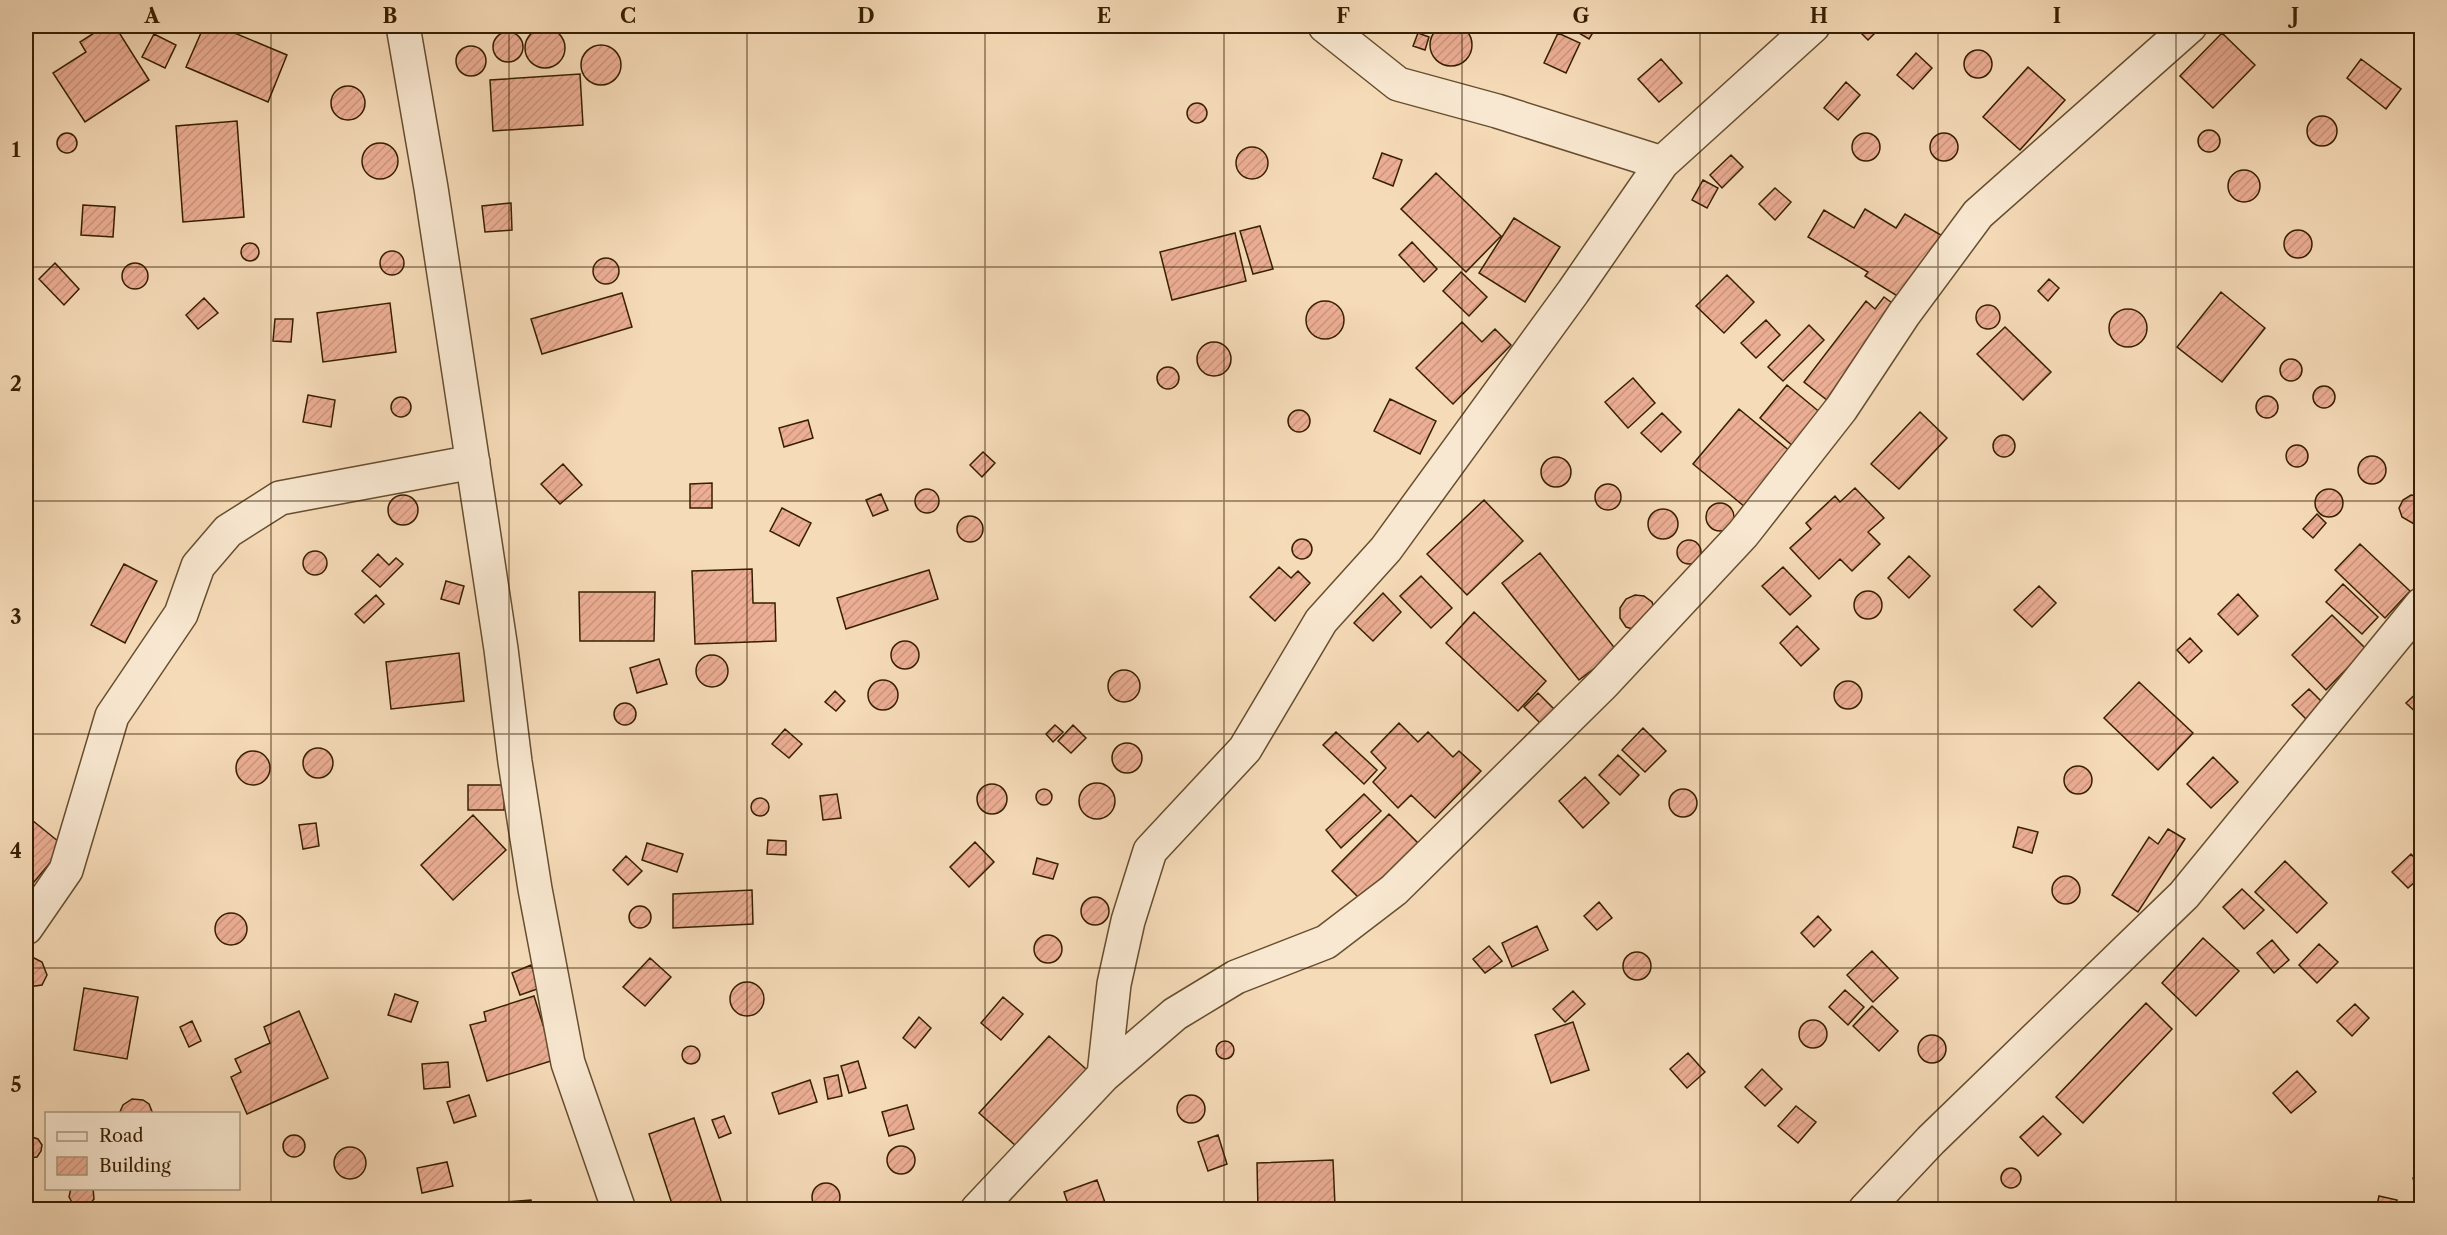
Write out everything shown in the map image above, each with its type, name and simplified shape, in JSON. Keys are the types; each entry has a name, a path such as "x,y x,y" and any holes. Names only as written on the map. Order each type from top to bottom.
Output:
{"street":[{"path":"403,26 431,188 501,649 515,762 568,1063 619,1209"},
{"path":"1325,26 1398,84 1497,111 1662,163"},
{"path":"1104,1075 1114,984 1128,921 1150,851 1245,749 1321,621 1386,549 1573,292 1662,163 1813,26"},
{"path":"977,1209 1104,1075 1175,1014 1236,977 1326,942 1394,890 1603,684 1743,534 1841,409 1904,314 1978,214 2190,26"},
{"path":"26,928 66,870 112,716 181,614 198,566 228,531 280,498 472,462"},
{"path":"1865,1209 1931,1140 2184,895 2421,604"}],"building":[{"path":"1451,24 1466,30 1472,45 1466,60 1451,66 1436,60 1430,45 1436,30"},
{"path":"105,26 115,26 149,80 85,122 53,73 86,52 80,42"},
{"path":"204,26 218,26 287,55 268,102 186,67"},
{"path":"572,26 604,26 593,33 582,33"},
{"path":"1567,26 1597,26 1589,39"},
{"path":"1854,26 1882,26 1868,40"},
{"path":"545,28 553,29 559,34 564,40 564,56 559,62 553,67 545,68 537,67 531,62 526,56 525,48 526,40 531,34 537,29"},
{"path":"508,32 514,33 522,41 522,53 514,61 508,62 502,61 494,53 493,47 494,41 502,33"},
{"path":"1418,33 1429,37 1425,50 1413,46"},
{"path":"1558,33 1580,43 1566,73 1544,63"},
{"path":"2222,33 2255,65 2213,108 2180,76"},
{"path":"154,34 176,45 165,68 142,57"},
{"path":"601,45 615,51 621,65 615,79 601,85 587,79 581,65 587,51"},
{"path":"471,46 482,50 486,61 482,72 471,76 460,72 456,61 460,50"},
{"path":"1978,50 1988,54 1992,64 1988,74 1978,78 1968,74 1964,64 1968,54"},
{"path":"1916,53 1932,68 1913,89 1897,75"},
{"path":"1661,59 1682,83 1659,102 1638,79"},
{"path":"2361,59 2401,89 2386,109 2347,78"},
{"path":"2028,67 2065,100 2020,150 1983,117"},
{"path":"580,74 583,125 493,131 490,80"},
{"path":"1846,82 1860,95 1838,120 1824,108"},
{"path":"348,86 360,91 365,103 360,115 348,120 336,115 331,103 336,91"},
{"path":"1197,103 1204,106 1207,113 1204,120 1197,123 1190,120 1187,113 1190,106"},
{"path":"2322,116 2328,117 2336,125 2336,137 2328,145 2322,146 2316,145 2308,137 2307,131 2308,125 2316,117"},
{"path":"237,121 244,217 183,222 176,126"},
{"path":"2209,130 2217,133 2220,141 2217,149 2209,152 2201,149 2198,141 2201,133"},
{"path":"67,133 74,136 77,143 74,150 67,153 60,150 57,143 60,136"},
{"path":"1866,133 1876,137 1880,147 1876,157 1866,161 1856,157 1852,147 1856,137"},
{"path":"1944,133 1954,137 1958,147 1954,157 1944,161 1934,157 1930,147 1934,137"},
{"path":"380,143 393,148 398,161 393,174 380,179 367,174 362,161 367,148"},
{"path":"1252,147 1263,152 1268,163 1263,174 1252,179 1241,174 1236,163 1241,152"},
{"path":"1382,153 1402,160 1393,186 1373,178"},
{"path":"1731,155 1743,167 1722,188 1710,175"},
{"path":"2244,170 2255,175 2260,186 2255,197 2244,202 2233,197 2228,186 2233,175"},
{"path":"1436,173 1501,236 1466,272 1401,209"},
{"path":"1703,180 1718,188 1707,208 1692,200"},
{"path":"1775,188 1791,202 1775,220 1759,204"},
{"path":"511,203 512,230 485,232 482,206"},
{"path":"83,205 115,207 113,237 81,235"},
{"path":"1865,209 1896,228 1905,214 1946,238 1907,302 1865,276 1868,272 1808,237 1824,210 1854,228"},
{"path":"1514,218 1560,247 1525,302 1479,273"},
{"path":"1260,226 1273,269 1253,274 1240,231"},
{"path":"2298,230 2308,234 2312,244 2308,254 2298,258 2288,254 2284,244 2288,234"},
{"path":"1235,233 1246,281 1172,300 1160,252"},
{"path":"1412,242 1437,269 1424,282 1399,255"},
{"path":"250,243 258,248 259,252 254,260 250,261 242,256 241,252 246,244"},
{"path":"392,251 401,254 404,263 401,272 392,275 383,272 380,263 383,254"},
{"path":"606,258 615,262 619,271 615,280 606,284 597,280 593,271 597,262"},
{"path":"55,263 79,289 64,305 39,279"},
{"path":"135,263 144,267 148,276 144,285 135,289 126,285 122,276 126,267"},
{"path":"1461,272 1487,297 1469,316 1443,291"},
{"path":"1727,275 1754,302 1724,333 1696,306"},
{"path":"2049,279 2059,288 2048,301 2038,291"},
{"path":"2221,292 2265,328 2222,382 2177,347"},
{"path":"622,293 632,327 542,354 531,319"},
{"path":"1884,297 1903,311 1832,404 1804,382 1866,301 1875,309"},
{"path":"204,298 218,313 198,329 186,315"},
{"path":"1325,301 1339,306 1344,320 1339,334 1325,339 1311,334 1306,320 1311,306"},
{"path":"390,303 396,352 323,362 317,313"},
{"path":"1988,305 1997,308 2000,317 1997,326 1988,329 1979,326 1976,317 1979,308"},
{"path":"2128,309 2141,315 2147,328 2141,341 2128,347 2115,341 2109,328 2115,315"},
{"path":"275,319 293,319 291,342 273,341"},
{"path":"1766,320 1780,335 1756,358 1741,343"},
{"path":"1462,322 1482,342 1495,329 1511,345 1453,404 1416,368"},
{"path":"1809,325 1824,340 1783,381 1768,367"},
{"path":"2005,327 2051,372 2023,400 1977,354"},
{"path":"1214,342 1226,347 1231,359 1226,371 1214,376 1202,371 1197,359 1202,347"},
{"path":"2291,359 2299,362 2302,370 2299,378 2291,381 2283,378 2280,370 2283,362"},
{"path":"1168,367 1176,370 1179,378 1176,386 1168,389 1160,386 1157,378 1160,370"},
{"path":"1633,378 1655,403 1628,428 1605,402"},
{"path":"1787,385 1822,414 1794,447 1760,418"},
{"path":"2324,386 2332,389 2335,397 2332,405 2324,408 2316,405 2313,397 2316,389"},
{"path":"308,395 335,400 331,427 303,422"},
{"path":"2267,396 2277,403 2278,407 2271,417 2267,418 2257,411 2256,407 2263,397"},
{"path":"401,397 408,400 411,407 408,414 401,417 394,414 391,407 394,400"},
{"path":"1390,399 1436,421 1420,454 1374,431"},
{"path":"1739,409 1791,452 1745,507 1693,464"},
{"path":"1299,410 1307,413 1310,421 1307,429 1299,432 1291,429 1288,421 1291,413"},
{"path":"1920,412 1947,438 1899,489 1871,464"},
{"path":"1662,413 1681,432 1661,452 1641,433"},
{"path":"808,420 813,438 784,447 779,428"},
{"path":"2004,435 2012,438 2015,446 2012,454 2004,457 1996,454 1993,446 1996,438"},
{"path":"2297,445 2305,448 2308,456 2305,464 2297,467 2289,464 2286,456 2289,448"},
{"path":"983,452 995,463 982,477 970,465"},
{"path":"2372,456 2382,460 2386,470 2382,480 2372,484 2362,480 2358,470 2362,460"},
{"path":"1556,457 1567,461 1571,472 1567,483 1556,487 1545,483 1541,472 1545,461"},
{"path":"563,464 582,485 560,504 541,484"},
{"path":"712,483 712,508 690,508 690,484"},
{"path":"1608,484 1617,488 1621,497 1617,506 1608,510 1599,506 1595,497 1599,488"},
{"path":"1855,488 1884,518 1868,532 1880,544 1852,571 1840,559 1819,579 1790,548 1811,529 1806,523 1835,496 1840,502"},
{"path":"927,489 936,492 939,501 936,510 927,513 918,510 915,501 918,492"},
{"path":"2329,489 2339,493 2343,503 2339,513 2329,517 2319,513 2315,503 2319,493"},
{"path":"881,494 888,510 873,516 866,500"},
{"path":"403,495 414,499 418,510 414,521 403,525 392,521 388,510 392,499"},
{"path":"2411,495 2422,497 2422,521 2414,524 2402,517 2399,508 2403,500"},
{"path":"1484,500 1523,541 1467,595 1427,554"},
{"path":"1720,503 1730,507 1734,517 1730,527 1720,531 1710,527 1706,517 1710,507"},
{"path":"782,508 811,523 799,546 770,531"},
{"path":"1663,509 1669,510 1677,518 1677,530 1669,538 1663,539 1657,538 1649,530 1648,524 1649,518 1657,510"},
{"path":"2317,514 2326,523 2313,538 2303,529"},
{"path":"970,516 979,520 983,529 979,538 970,542 961,538 957,529 961,520"},
{"path":"1302,539 1309,542 1312,549 1309,556 1302,559 1295,556 1292,549 1295,542"},
{"path":"1689,540 1697,544 1701,552 1697,560 1689,564 1681,560 1677,552 1681,544"},
{"path":"2360,544 2410,591 2385,618 2335,570"},
{"path":"315,551 324,554 327,563 324,572 315,575 306,572 303,563 306,554"},
{"path":"1540,553 1617,651 1579,680 1502,583"},
{"path":"378,554 389,565 396,558 403,564 380,587 362,571"},
{"path":"1909,556 1930,576 1909,598 1888,578"},
{"path":"124,564 157,581 125,643 91,625"},
{"path":"1279,567 1291,578 1298,571 1310,583 1275,621 1250,597"},
{"path":"1783,567 1811,596 1790,615 1762,586"},
{"path":"752,569 753,603 775,603 776,641 695,644 692,571"},
{"path":"929,570 938,599 846,629 837,598"},
{"path":"1421,576 1452,608 1431,628 1400,596"},
{"path":"446,581 464,586 459,604 441,599"},
{"path":"2343,584 2378,617 2362,634 2326,602"},
{"path":"2039,586 2056,603 2032,627 2014,610"},
{"path":"1868,591 1878,595 1882,605 1878,615 1868,619 1858,615 1854,605 1858,595"},
{"path":"579,592 655,592 654,641 580,641"},
{"path":"1383,593 1401,612 1373,641 1354,623"},
{"path":"2238,594 2258,616 2238,635 2218,614"},
{"path":"376,595 384,604 364,623 355,614"},
{"path":"1635,595 1644,596 1652,602 1655,611 1636,630 1626,627 1620,618 1620,608 1626,599"},
{"path":"1474,612 1546,681 1518,711 1446,643"},
{"path":"2332,615 2366,649 2326,690 2292,655"},
{"path":"1797,626 1819,649 1801,666 1780,643"},
{"path":"2190,638 2202,651 2189,663 2177,650"},
{"path":"905,641 915,645 919,655 915,665 905,669 895,665 891,655 895,645"},
{"path":"459,653 464,701 391,709 386,662"},
{"path":"712,655 723,660 728,671 723,682 712,687 701,682 696,671 701,660"},
{"path":"659,659 667,684 637,693 630,668"},
{"path":"1124,670 1135,675 1140,686 1135,697 1124,702 1113,697 1108,686 1113,675"},
{"path":"883,680 893,685 898,695 893,705 883,710 873,705 868,695 873,685"},
{"path":"1848,681 1858,685 1862,695 1858,705 1848,709 1838,705 1834,695 1838,685"},
{"path":"2139,682 2193,733 2158,770 2104,718"},
{"path":"2422,688 2422,718 2406,703"},
{"path":"2309,689 2325,705 2309,722 2292,705"},
{"path":"835,691 845,701 836,711 825,702"},
{"path":"1538,693 1563,718 1549,732 1524,707"},
{"path":"625,703 633,706 636,714 633,722 625,725 617,722 614,714 617,706"},
{"path":"1399,723 1418,742 1428,732 1453,757 1459,751 1481,771 1435,818 1411,795 1398,808 1373,782 1386,768 1371,752"},
{"path":"1055,725 1063,732 1053,742 1046,734"},
{"path":"1073,725 1086,738 1071,753 1058,741"},
{"path":"1643,728 1666,751 1645,772 1622,750"},
{"path":"785,729 802,744 789,758 772,744"},
{"path":"1336,732 1377,770 1364,784 1323,745"},
{"path":"1127,743 1138,747 1142,758 1138,769 1127,773 1116,769 1112,758 1116,747"},
{"path":"318,748 324,749 332,757 332,769 324,777 318,778 312,777 304,769 303,763 304,757 312,749"},
{"path":"253,751 265,756 270,768 265,780 253,785 241,780 236,768 241,756"},
{"path":"1618,755 1639,775 1620,795 1599,775"},
{"path":"2213,757 2238,782 2211,808 2187,784"},
{"path":"2078,766 2088,770 2092,780 2088,790 2078,794 2068,790 2064,780 2068,770"},
{"path":"1585,777 1609,803 1583,828 1559,801"},
{"path":"1097,783 1110,788 1115,801 1110,814 1097,819 1084,814 1079,801 1084,788"},
{"path":"992,784 1003,788 1007,799 1003,810 992,814 981,810 977,799 981,788"},
{"path":"468,785 505,785 504,810 468,810"},
{"path":"1044,789 1052,797 1044,805 1036,797"},
{"path":"1683,789 1693,793 1697,803 1693,813 1683,817 1673,813 1669,803 1673,793"},
{"path":"837,794 841,818 823,820 820,796"},
{"path":"1364,794 1381,811 1341,848 1326,830"},
{"path":"756,798 764,798 769,803 767,814 756,816 751,811 751,803"},
{"path":"1389,814 1422,847 1365,904 1332,871"},
{"path":"473,815 506,850 453,900 421,865"},
{"path":"27,816 64,846 34,882 26,874"},
{"path":"316,823 319,846 303,849 299,825"},
{"path":"2018,827 2038,832 2032,853 2013,847"},
{"path":"2168,829 2185,839 2138,912 2112,895 2149,837 2158,844"},
{"path":"768,840 786,841 786,855 767,854"},
{"path":"975,842 994,862 969,887 950,867"},
{"path":"647,843 683,854 677,872 642,860"},
{"path":"2411,854 2422,866 2422,876 2408,888 2392,872"},
{"path":"626,856 642,871 628,885 613,870"},
{"path":"1037,858 1058,864 1053,879 1033,874"},
{"path":"2285,861 2327,903 2297,933 2255,892"},
{"path":"2066,876 2076,880 2080,890 2076,900 2066,904 2056,900 2052,890 2056,880"},
{"path":"2242,889 2264,910 2244,929 2223,907"},
{"path":"752,890 753,924 673,928 673,894"},
{"path":"1095,897 1105,901 1109,911 1105,921 1095,925 1085,921 1081,911 1085,901"},
{"path":"1599,902 1612,918 1597,930 1584,916"},
{"path":"640,906 648,909 651,917 648,925 640,928 632,925 629,917 632,909"},
{"path":"231,913 242,918 247,929 242,940 231,945 220,940 215,929 220,918"},
{"path":"1818,916 1831,930 1814,947 1801,933"},
{"path":"1537,926 1548,950 1512,967 1502,943"},
{"path":"1048,935 1058,939 1062,949 1058,959 1048,963 1038,959 1034,949 1038,939"},
{"path":"2203,938 2239,971 2196,1016 2162,983"},
{"path":"2272,940 2289,960 2274,973 2257,953"},
{"path":"2319,944 2338,962 2317,983 2299,965"},
{"path":"1489,946 1502,961 1485,973 1473,959"},
{"path":"1872,951 1898,978 1873,1002 1847,975"},
{"path":"1637,952 1647,956 1651,966 1647,976 1637,980 1627,976 1623,966 1627,956"},
{"path":"34,958 42,962 47,975 42,985 28,987 26,986 26,960"},
{"path":"650,958 671,977 645,1006 623,987"},
{"path":"531,965 540,988 520,995 512,973"},
{"path":"747,982 759,987 764,999 759,1011 747,1016 735,1011 730,999 735,987"},
{"path":"84,988 138,997 127,1059 74,1050"},
{"path":"1845,990 1864,1007 1848,1025 1829,1007"},
{"path":"1573,991 1585,1004 1565,1022 1553,1009"},
{"path":"395,994 418,1002 411,1022 388,1015"},
{"path":"534,996 554,1060 487,1081 470,1025 486,1021 484,1012"},
{"path":"1003,997 1023,1014 1001,1040 981,1023"},
{"path":"2146,1003 2172,1029 2083,1123 2056,1097"},
{"path":"2355,1004 2369,1018 2352,1036 2337,1021"},
{"path":"1872,1006 1898,1031 1879,1051 1853,1026"},
{"path":"299,1011 328,1078 247,1114 231,1077 241,1072 235,1059 270,1043 264,1027"},
{"path":"919,1017 931,1028 915,1048 903,1038"},
{"path":"1813,1020 1823,1024 1827,1034 1823,1044 1813,1048 1803,1044 1799,1034 1803,1024"},
{"path":"192,1021 201,1041 189,1047 180,1027"},
{"path":"1573,1022 1589,1070 1551,1083 1535,1035"},
{"path":"1932,1035 1942,1039 1946,1049 1942,1059 1932,1063 1922,1059 1918,1049 1922,1039"},
{"path":"1049,1036 1095,1077 1025,1154 979,1113"},
{"path":"1225,1041 1231,1044 1234,1050 1231,1056 1225,1059 1219,1056 1216,1050 1219,1044"},
{"path":"691,1046 697,1049 700,1055 697,1061 691,1064 685,1061 682,1055 685,1049"},
{"path":"1688,1053 1705,1072 1687,1088 1670,1069"},
{"path":"858,1061 866,1088 849,1093 841,1066"},
{"path":"448,1062 450,1087 424,1089 422,1064"},
{"path":"1762,1069 1782,1089 1765,1106 1745,1087"},
{"path":"2297,1071 2316,1092 2291,1113 2273,1093"},
{"path":"838,1075 842,1096 828,1099 824,1078"},
{"path":"810,1080 817,1102 779,1114 772,1093"},
{"path":"469,1095 476,1116 454,1123 447,1102"},
{"path":"1191,1095 1201,1099 1205,1109 1201,1119 1191,1123 1181,1119 1177,1109 1181,1099"},
{"path":"132,1099 143,1100 149,1104 152,1112 120,1112 123,1105"},
{"path":"907,1105 914,1129 889,1136 882,1112"},
{"path":"1796,1106 1816,1122 1798,1143 1778,1126"},
{"path":"724,1116 731,1133 719,1138 712,1120"},
{"path":"2043,1116 2061,1134 2038,1156 2020,1137"},
{"path":"694,1118 724,1210 674,1210 649,1134"},
{"path":"294,1135 302,1138 305,1146 302,1154 294,1157 286,1154 283,1146 286,1138"},
{"path":"1218,1135 1227,1164 1208,1171 1198,1142"},
{"path":"26,1138 38,1139 42,1145 37,1157 29,1158 26,1156"},
{"path":"901,1146 911,1150 915,1160 911,1170 901,1174 891,1170 887,1160 891,1150"},
{"path":"350,1147 361,1152 366,1163 361,1174 350,1179 339,1174 334,1163 339,1152"},
{"path":"1333,1160 1335,1206 1258,1209 1257,1163"},
{"path":"447,1162 453,1186 422,1193 417,1168"},
{"path":"2011,1168 2018,1171 2021,1178 2018,1185 2011,1188 2004,1185 2001,1178 2004,1171"},
{"path":"2421,1170 2422,1189 2415,1185 2413,1178"},
{"path":"1097,1180 1107,1208 1070,1210 1064,1192"},
{"path":"826,1183 836,1187 840,1197 836,1207 826,1211 816,1207 812,1197 816,1187"},
{"path":"71,1190 93,1190 94,1199 89,1205 81,1208 73,1204 69,1197"},
{"path":"2379,1196 2397,1200 2395,1210 2376,1210"},
{"path":"531,1200 532,1210 452,1210 452,1206"}]}
